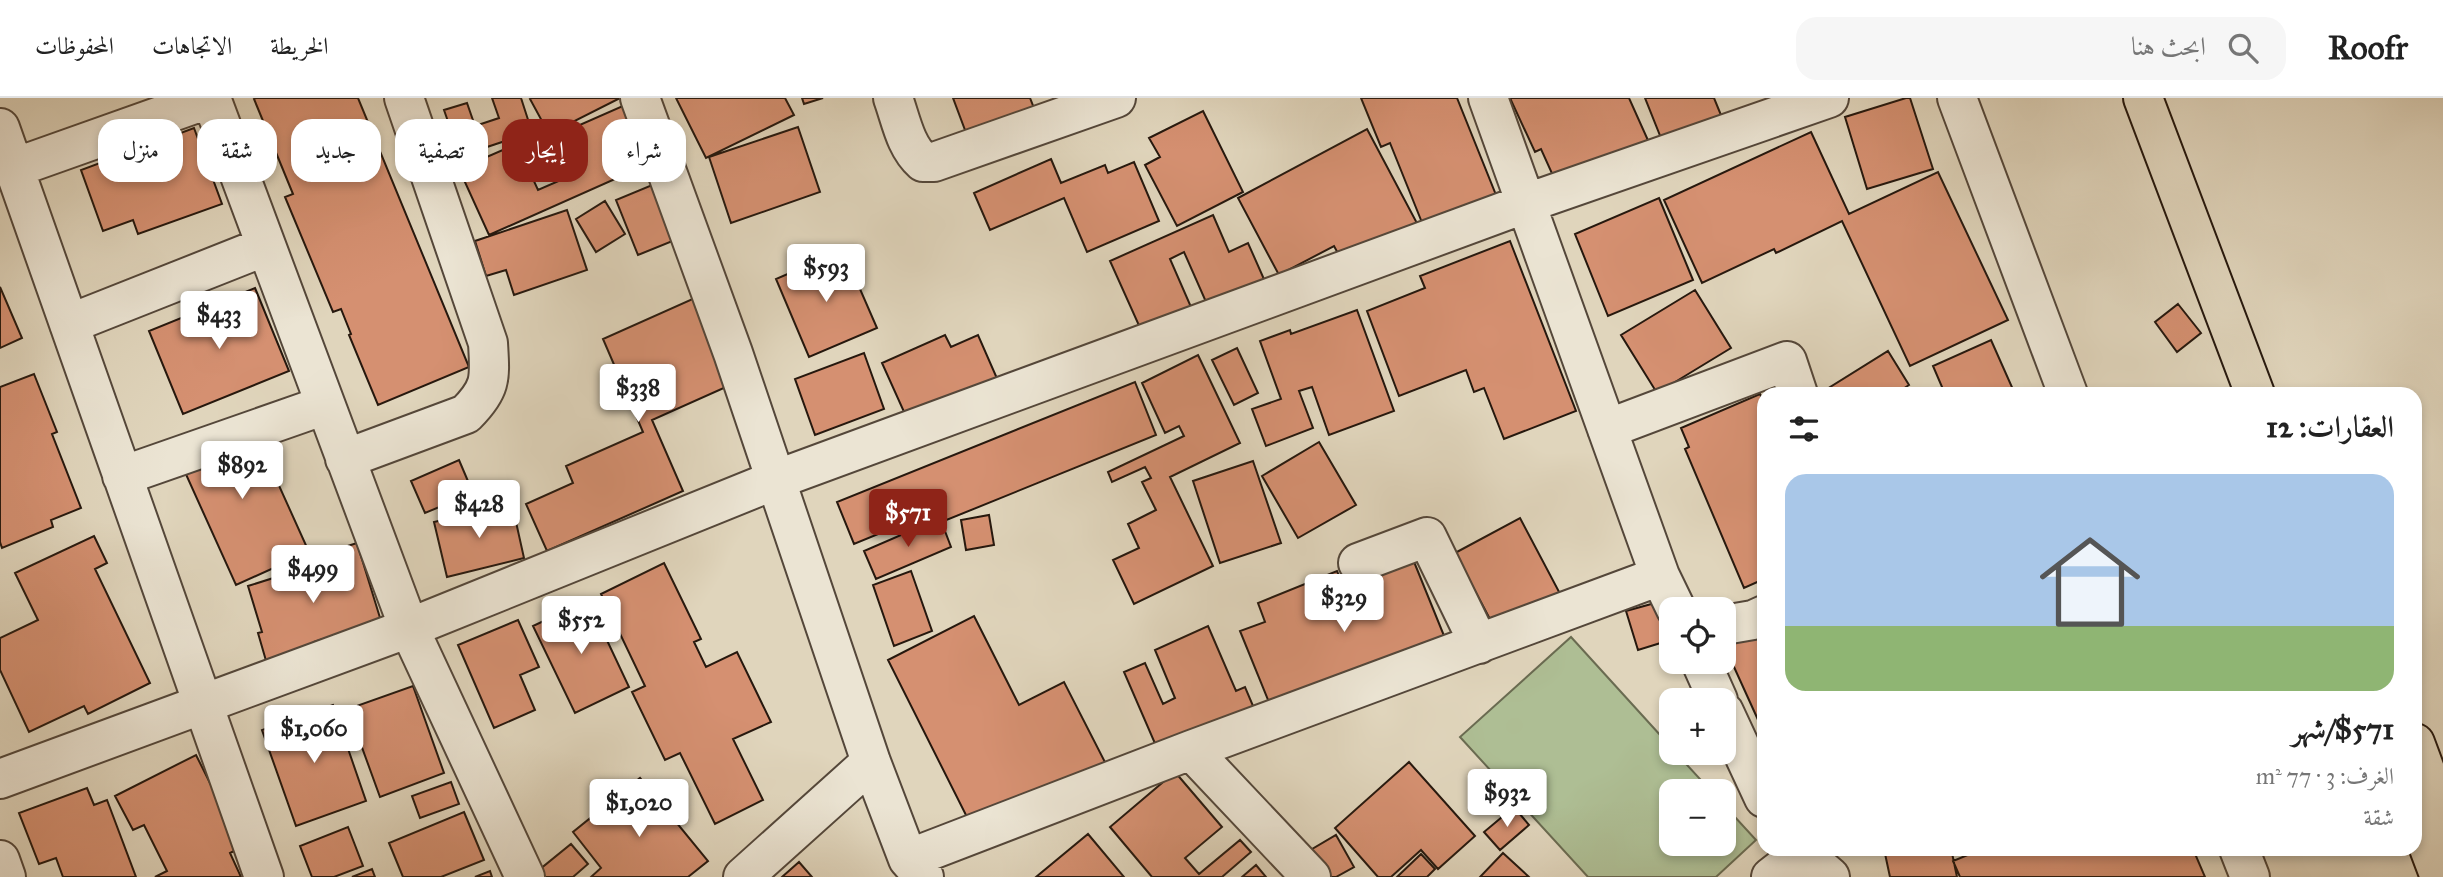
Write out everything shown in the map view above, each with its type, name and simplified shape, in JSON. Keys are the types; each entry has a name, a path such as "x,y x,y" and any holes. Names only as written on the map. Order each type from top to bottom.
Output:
{"main road":[{"path":"2143,98 2252,387"},
{"path":"2172,98 2280,387"},
{"path":"2422,762 2443,818"},
{"path":"2422,829 2440,877"}],"street":[{"path":"14,168 211,98 409,628 525,877"},
{"path":"345,459 466,414 478,401 490,380 488,343 404,98"},
{"path":"640,98 733,353 871,762 916,868 1191,750 1479,644 1668,593 1488,98"},
{"path":"893,98 910,146 923,162 934,162 1115,98"},
{"path":"0,779 409,628 775,480 1527,203 1829,98"},
{"path":"1957,98 2065,387"},
{"path":"0,128 264,877"},
{"path":"69,324 265,246"},
{"path":"1607,429 1787,362 1796,387"},
{"path":"122,476 325,405"},
{"path":"1358,563 1427,537 1479,644"},
{"path":"1736,623 1757,618"},
{"path":"1736,738 1757,783"},
{"path":"1191,750 1311,877"},
{"path":"743,877 871,762"},
{"path":"2242,856 2250,877"},
{"path":"1771,877 1812,857"},
{"path":"0,860 6,877"}],"green space":[{"path":"1571,637 1659,734 1659,765 1687,765 1700,779 1659,779 1659,856 1736,856 1736,818 1756,840 1716,877 1588,877 1460,737"}],"building":[{"path":"358,98 367,119 291,119 291,182 381,182 381,154 469,367 378,405 341,309 333,312 285,197 293,194 277,155 277,119 262,119 254,99"},
{"path":"492,98 521,98 528,119 502,119 502,142 488,147 488,122 499,118"},
{"path":"620,98 579,119 541,119 530,99"},
{"path":"676,98 785,98 794,115 706,158"},
{"path":"802,98 823,98 804,104"},
{"path":"953,98 1030,98 1039,121 971,146"},
{"path":"1361,98 1457,98 1498,200 1425,230 1390,143 1381,147"},
{"path":"1510,98 1629,98 1651,147 1559,189 1541,149 1535,152"},
{"path":"1645,98 1714,98 1723,120 1663,143"},
{"path":"1910,98 1933,169 1867,189 1845,117"},
{"path":"467,103 473,119 447,119 444,110"},
{"path":"625,105 631,119 602,119 602,182 608,182 489,235 465,182 488,182 488,156 502,150 502,182 534,182 538,190 556,182 588,182 588,121"},
{"path":"1203,111 1243,192 1177,226 1145,165 1160,157 1149,138"},
{"path":"798,127 820,192 731,223 709,157"},
{"path":"194,128 197,136 197,182 214,182 222,204 138,234 133,220 103,231 81,170 98,164 98,182 183,182 183,132"},
{"path":"1367,129 1419,227 1345,266 1334,246 1279,275 1238,198"},
{"path":"1811,132 1849,214 1938,172 2008,320 1910,366 1842,221 1776,253 1774,249 1702,283 1664,200"},
{"path":"1051,159 1061,183 1105,165 1108,173 1134,162 1159,221 1087,252 1064,198 990,230 974,193"},
{"path":"657,183 680,238 638,255 616,200"},
{"path":"1659,198 1693,280 1608,316 1575,234"},
{"path":"605,201 625,234 596,252 576,219"},
{"path":"567,210 587,270 514,295 506,270 486,276 475,241"},
{"path":"1213,215 1229,252 1248,243 1267,286 1210,311 1184,252 1170,259 1191,307 1141,330 1110,261"},
{"path":"1510,241 1576,411 1504,439 1484,388 1474,392 1466,370 1399,396 1367,311 1425,288 1420,276"},
{"path":"843,250 877,328 809,357 776,279"},
{"path":"0,287 22,338 0,348"},
{"path":"255,288 289,371 183,414 149,331"},
{"path":"1695,290 1731,348 1657,393 1621,335"},
{"path":"697,297 735,383 652,420 683,491 547,551 526,504 573,483 566,466 643,432 603,339"},
{"path":"2178,304 2201,333 2177,352 2155,322"},
{"path":"1357,310 1394,411 1329,435 1312,387 1299,391 1313,428 1266,446 1252,409 1281,399 1260,341 1290,330 1291,334"},
{"path":"945,335 951,347 978,335 999,383 909,423 882,363"},
{"path":"1991,340 2012,387 1942,387 1933,366"},
{"path":"1237,348 1258,393 1234,405 1212,360"},
{"path":"1888,351 1909,385 1906,387 1830,387"},
{"path":"864,353 884,409 815,435 795,379"},
{"path":"1198,355 1240,443 1170,477 1213,566 1134,604 1113,560 1139,548 1128,524 1156,510 1142,482 1151,478 1145,467 1112,482 1108,472 1184,436 1179,426 1165,433 1142,383"},
{"path":"34,374 57,432 52,434 81,508 51,520 53,527 2,548 0,387"},
{"path":"1135,382 1156,435 944,521 939,509 854,544 837,502"},
{"path":"1757,395 1757,582 1744,588 1685,449 1689,447 1681,428"},
{"path":"248,417 309,552 236,585 175,450"},
{"path":"1319,442 1356,505 1298,538 1262,476"},
{"path":"459,460 473,493 425,513 411,481"},
{"path":"1253,461 1281,543 1220,563 1193,481"},
{"path":"512,504 524,558 447,577 434,522"},
{"path":"989,515 994,545 966,550 961,520"},
{"path":"940,518 951,547 876,579 864,551"},
{"path":"1520,518 1566,605 1501,640 1455,553"},
{"path":"94,536 107,563 95,569 150,683 88,714 84,706 29,732 0,670 0,638 38,620 15,573"},
{"path":"357,543 381,621 314,642 318,655 269,671 258,633 262,632 248,586 305,568 303,560"},
{"path":"1408,547 1451,653 1277,722 1240,631 1265,622 1258,603 1337,571 1339,576"},
{"path":"664,563 701,639 694,642 706,667 737,652 771,722 733,739 763,800 715,824 680,753 665,760 632,692 645,686 601,594"},
{"path":"911,571 932,631 894,646 873,585"},
{"path":"588,600 629,687 575,713 533,626"},
{"path":"1655,603 1659,616 1659,643 1638,650 1626,611"},
{"path":"974,616 1019,705 1064,682 1109,770 977,837 888,660"},
{"path":"518,620 539,667 520,675 535,710 494,728 458,645"},
{"path":"1757,625 1757,718 1736,671 1736,635"},
{"path":"1208,626 1236,691 1245,687 1259,720 1163,762 1124,672 1145,663 1163,704 1175,698 1155,650"},
{"path":"413,686 444,773 380,797 348,709"},
{"path":"333,705 366,801 296,826 262,730"},
{"path":"196,755 242,847 230,853 241,877 155,877 167,871 144,825 133,830 115,796"},
{"path":"1409,762 1475,836 1438,869 1421,850 1391,877 1378,877 1335,828"},
{"path":"1175,772 1222,827 1185,858 1199,874 1240,840 1251,852 1222,877 1152,877 1110,827"},
{"path":"640,778 708,861 688,877 591,877 601,868 573,832"},
{"path":"451,782 459,804 420,818 412,796"},
{"path":"87,788 94,805 107,800 136,877 63,877 56,858 39,864 19,813"},
{"path":"1514,807 1529,825 1500,850 1484,832"},
{"path":"464,812 484,860 441,877 403,877 389,843"},
{"path":"348,827 363,866 334,877 312,877 300,846"},
{"path":"1088,834 1124,877 1036,877"},
{"path":"1336,835 1354,867 1336,877 1292,877 1285,865"},
{"path":"571,844 588,864 573,877 545,877 539,870"},
{"path":"1503,853 1529,877 1480,877"},
{"path":"1421,854 1435,869 1427,877 1397,877"},
{"path":"1886,856 1953,856 1957,877 1890,877"},
{"path":"1965,856 2196,856 2205,877 1960,877 1953,861"},
{"path":"799,862 812,877 782,877"},
{"path":"1256,865 1266,877 1242,877"},
{"path":"372,869 375,877 352,877"},
{"path":"490,871 492,877 475,877"}]}
